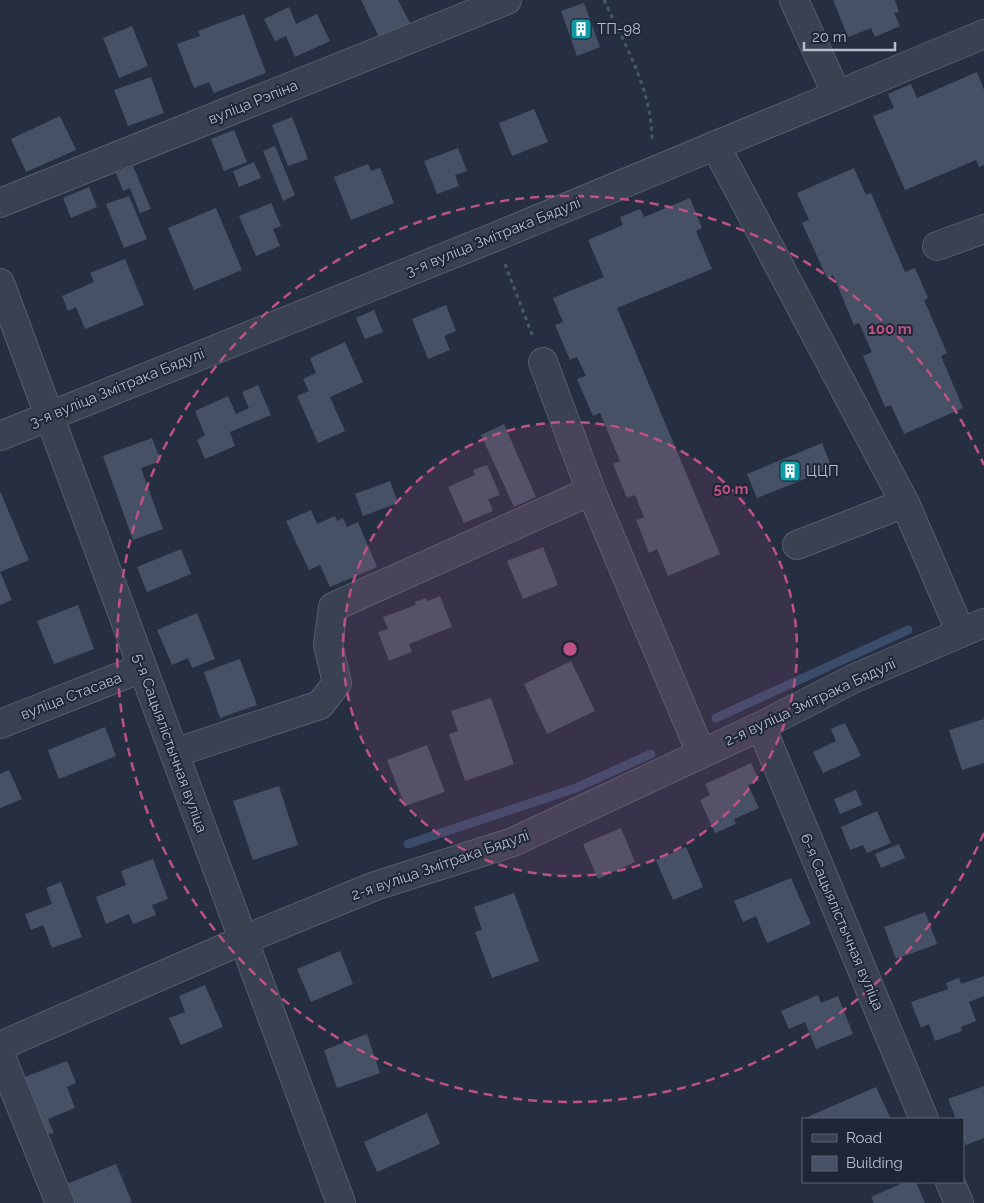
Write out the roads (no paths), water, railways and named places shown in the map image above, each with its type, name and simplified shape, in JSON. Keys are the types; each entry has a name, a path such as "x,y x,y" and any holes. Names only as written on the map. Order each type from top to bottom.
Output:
{"street":[{"name":"вуліца Рэпіна","path":"0,203 507,0"},
{"path":"794,0 836,95"},
{"name":"3-я вуліца Змітрака Бядулі","path":"0,436 494,237 984,34"},
{"path":"715,145 973,628"},
{"path":"937,246 984,229"},
{"name":"5-я Сацыялістычная вуліца","path":"0,283 341,1203"},
{"path":"543,362 591,491 701,754"},
{"path":"174,753 320,705 337,683 328,645 333,607 591,491"},
{"path":"797,545 905,503"},
{"name":"2-я вуліца Змітрака Бядулі","path":"0,1046 243,940 375,886 513,842 761,726 855,678 973,628"},
{"name":"вуліца Стасава","path":"0,724 142,668"},
{"name":"6-я Сацыялістычная вуліца","path":"761,726 924,1118"},
{"path":"0,1054 60,1203"},
{"path":"950,1183 959,1203"}],"waterway":[{"path":"716,718 908,630"},
{"path":"408,844 576,788 651,754"}],"place":[{"name":"ТП-98","path":"581,29"},
{"name":"ЦЦП","path":"790,471"}]}
